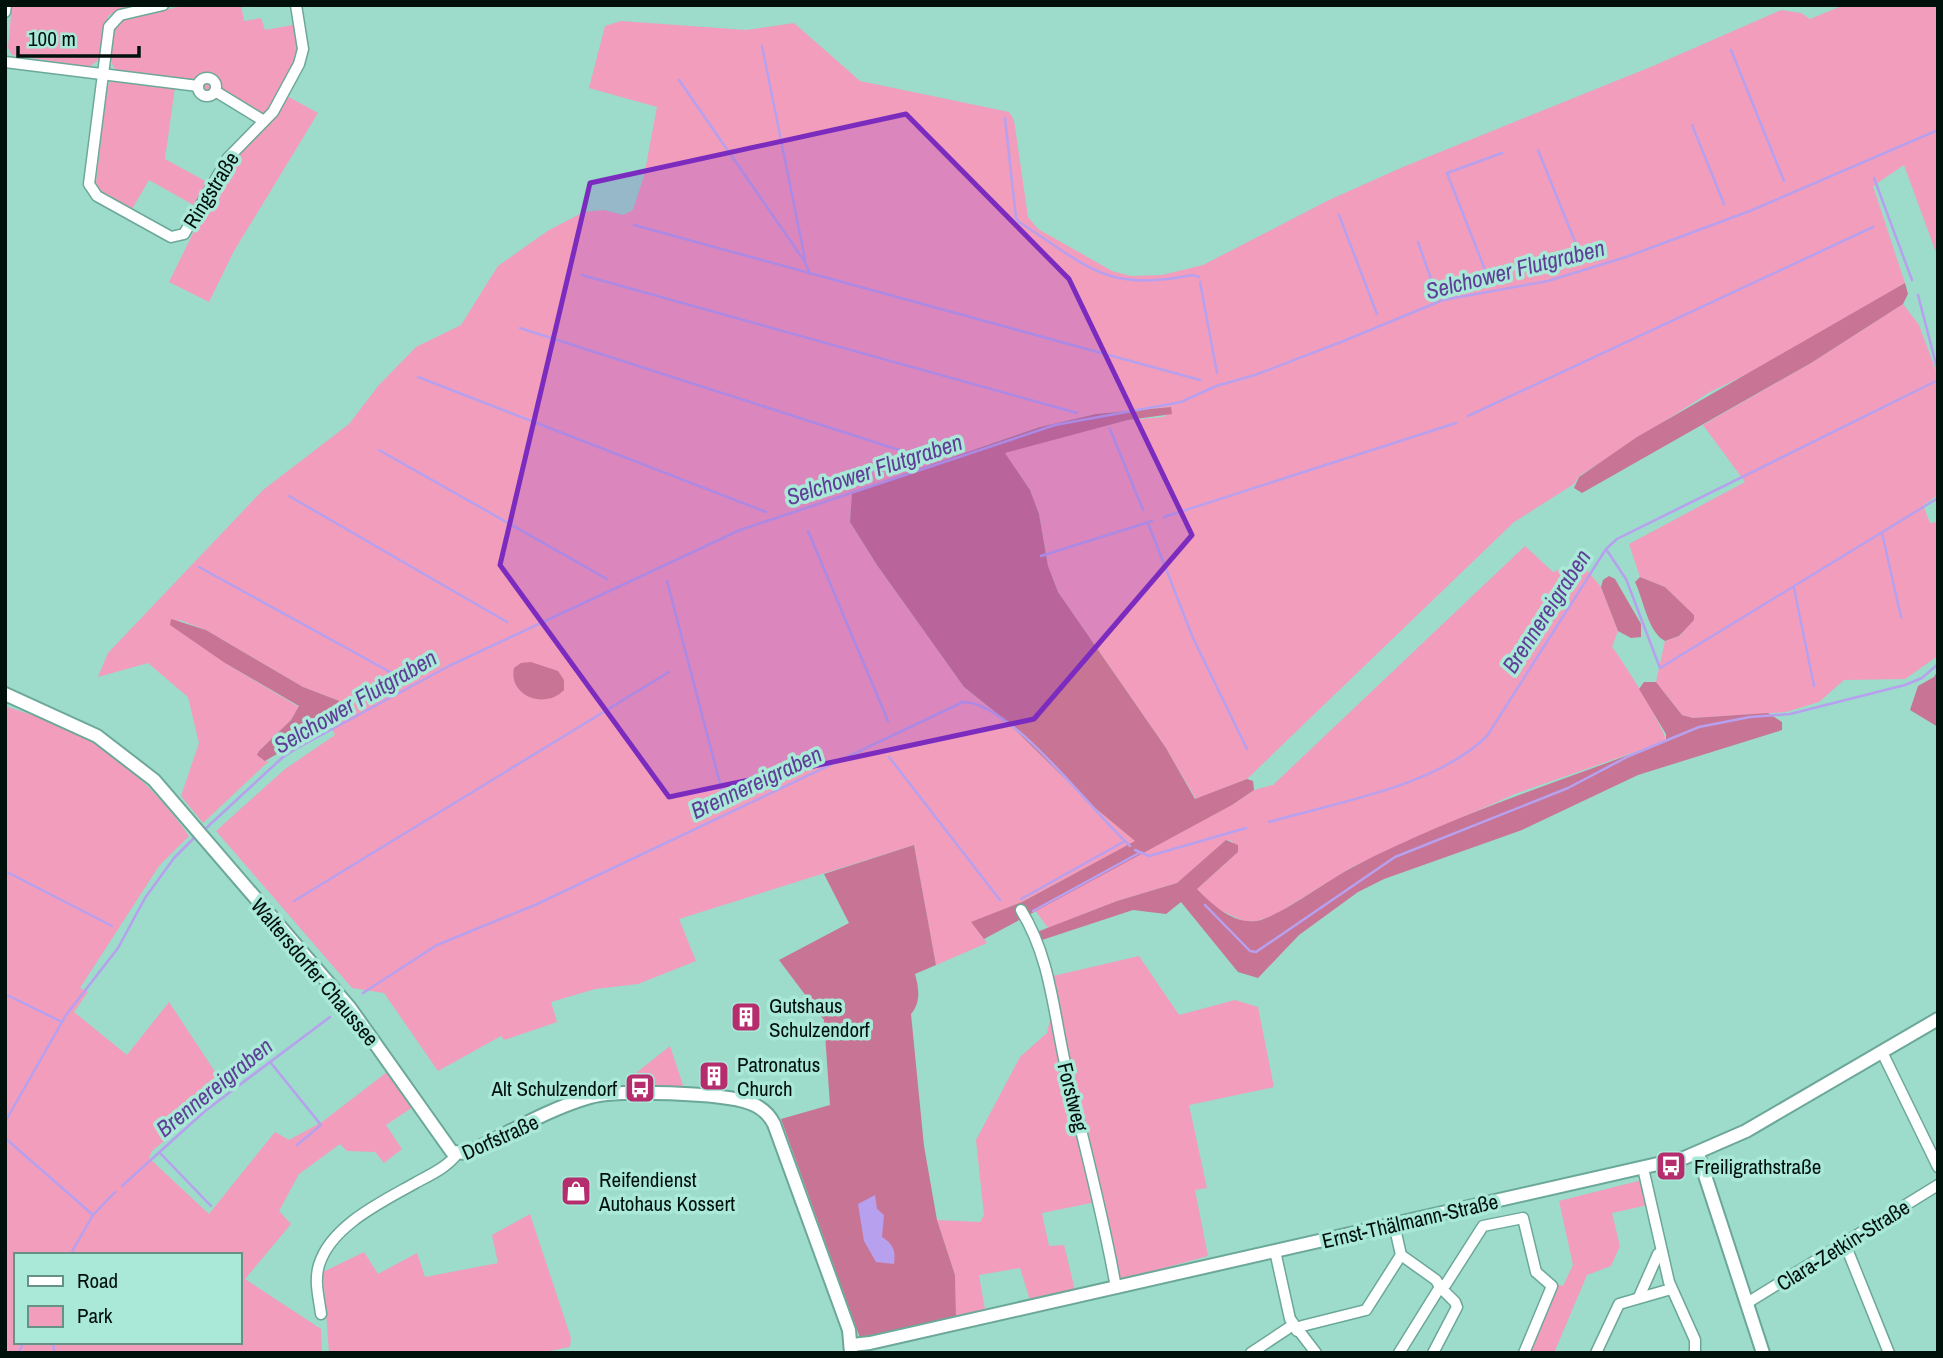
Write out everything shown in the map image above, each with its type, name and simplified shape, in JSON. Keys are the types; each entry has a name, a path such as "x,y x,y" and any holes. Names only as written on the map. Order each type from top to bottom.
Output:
{"street":[{"path":"5,12 6,5"},
{"name":"Ringstraße","path":"163,5 120,15 112,22 89,184 97,197 171,237 184,234 228,158 279,103 303,56 296,5"},
{"path":"5,62 198,86 200,80 208,77 216,83 215,91 264,121"},
{"name":"Waltersdorfer Chaussee","path":"5,694 68,720 112,745 154,780 350,1007 445,1144 457,1154"},
{"name":"Forstweg","path":"1021,910 1039,942 1048,968 1062,1052 1116,1288"},
{"name":"Ernst-Thälmann-Straße","path":"852,1349 1698,1154 1746,1131 1938,1019"},
{"path":"1882,1052 1938,1167"},
{"name":"Dorfstraße","path":"321,1314 317,1276 320,1263 338,1237 368,1211 443,1167 457,1154 467,1153 565,1107 602,1094 620,1092 686,1096 742,1101 759,1107 774,1124 852,1349"},
{"path":"1698,1154 1763,1353"},
{"path":"1643,1168 1671,1289 1695,1340 1695,1353"},
{"name":"Clara-Zetkin-Straße","path":"1747,1303 1938,1185"},
{"path":"1399,1353 1440,1287 1446,1284 1483,1226 1523,1218 1536,1272 1552,1286 1524,1353"},
{"path":"1394,1224 1401,1255 1436,1280 1457,1307 1433,1353"},
{"path":"1845,1244 1889,1353"},
{"path":"1275,1251 1295,1328 1315,1353"},
{"path":"1639,1297 1658,1254 1662,1252"},
{"path":"1251,1353 1295,1328 1366,1310 1401,1255"},
{"path":"1596,1353 1619,1304 1671,1289"}],"highlighted area":[{"path":"906,114 1069,279 1192,535 1034,719 669,797 500,565 590,183"}],"green space":[{"path":"12,5 140,5 108,16 100,59 89,67 12,55 8,48"},
{"path":"186,5 241,5 244,21 261,18 265,30 293,25 298,54 287,96 318,113 234,251 209,302 169,282 204,211 149,180 132,209 98,189 96,183 107,89 115,69 111,58 111,45 114,31 120,21","holes":["175,87 194,89 204,100 230,103 268,125 235,158 216,187 165,159"]},
{"path":"1844,5 1938,5 1938,258 1904,165 1873,186 1905,283 1764,366 1710,392 1579,476 1574,484 1514,522 1247,779 1196,799 1166,748 1058,592 1048,566 1039,514 1030,490 1004,452 1128,420 1164,417 1171,407 1096,414 1040,427 852,492 850,522 877,565 964,687 1004,719 1094,807 1136,841 1022,902 972,922 987,943 936,965 914,845 679,919 696,961 638,984 595,989 551,1002 557,1022 504,1040 501,1036 438,1071 384,993 352,988 216,831 285,769 335,735 329,723 352,710 350,705 303,687 206,630 177,619 225,663 299,707 291,720 259,751 265,761 269,761 203,823 181,796 199,743 188,697 148,663 98,677 108,653 263,490 349,424 379,385 416,347 461,325 498,266 549,230 584,212 604,210 623,215 633,210 644,176 657,107 589,88 605,26 621,21 746,30 794,23 860,81 1009,112 1014,120 1028,217 1038,229 1112,271 1131,276 1162,275 1203,265 1329,200 1403,167 1653,66 1781,10 1801,13 1810,19"},
{"path":"1903,304 1919,325 1938,376 1938,495 1923,505 1930,523 1938,522 1938,656 1905,679 1844,680 1819,702 1786,712 1693,718 1682,715 1656,682 1665,641 1680,636 1694,615 1665,587 1640,577 1629,544 1745,482 1703,425 1811,363"},
{"path":"1525,546 1553,572 1580,562 1601,587 1618,631 1612,647 1652,710 1666,741 1515,794 1354,866 1273,916 1244,921 1215,908 1197,889 1238,852 1232,841 1227,840 1177,883 1117,901 1048,928 1035,910 1232,805 1254,790 1273,785"},
{"path":"5,706 69,729 109,753 153,792 189,836 159,866 80,988 88,992 74,1012 127,1055 169,1002 227,1090 152,1151 149,1158 209,1214 275,1132 289,1140 322,1122 387,1072 413,1107 386,1125 402,1149 384,1163 375,1152 347,1151 340,1144 299,1174 279,1211 291,1224 245,1279 321,1329 322,1353 5,1353"},
{"path":"1139,956 1179,1015 1235,1000 1258,1007 1274,1087 1189,1105 1207,1188 1195,1190 1208,1256 1117,1281 1101,1201 1042,1213 1049,1246 1064,1245 1075,1290 1030,1300 1020,1268 979,1275 985,1310 956,1317 955,1275 937,1220 980,1222 984,1215 976,1140 1020,1057 1047,1033 1056,994 1053,976"},
{"path":"670,1046 684,1088 627,1085 626,1081"},
{"path":"1642,1180 1648,1205 1612,1213 1620,1246 1611,1266 1587,1275 1554,1353 1528,1353 1557,1284 1563,1286 1573,1265 1559,1201"},
{"path":"530,1214 571,1338 570,1347 539,1353 329,1353 323,1272 364,1252 378,1274 417,1253 425,1277 498,1263 492,1235"}],"shaded area":[{"path":"1905,283 1908,294 1903,304 1811,363 1582,493 1574,488 1579,477 1637,437"},
{"path":"1171,407 1172,414 1128,420 1005,453 1030,490 1039,514 1048,566 1058,592 1166,748 1195,799 1247,779 1253,781 1254,790 1232,805 984,939 971,922 1022,902 1135,841 1094,807 1004,719 964,687 877,565 850,522 852,492 1040,427 1096,414"},
{"path":"1609,576 1615,579 1641,624 1641,637 1631,638 1618,631 1601,587 1603,580"},
{"path":"1640,577 1665,587 1694,615 1694,620 1679,636 1665,641 1654,631 1635,582"},
{"path":"171,619 206,630 303,687 350,705 352,710 265,761 257,755 259,751 291,720 299,706 225,663 170,625"},
{"path":"531,662 558,671 564,680 564,690 547,699 538,699 522,693 514,678 514,668 521,663"},
{"path":"1938,670 1938,727 1910,710 1918,686 1934,677"},
{"path":"1644,682 1656,682 1682,715 1693,718 1768,713 1782,722 1782,730 1638,775 1522,830 1384,879 1358,892 1299,935 1258,978 1238,972 1181,902 1166,914 1133,910 1042,940 1037,932 1117,901 1177,883 1226,840 1238,845 1238,852 1197,889 1216,907 1231,916 1247,921 1265,919 1353,867 1429,831 1666,741 1666,734 1639,689"},
{"path":"914,845 936,965 915,974 918,995 911,1014 924,1146 937,1220 955,1275 956,1317 860,1338 781,1119 830,1105 824,1020 779,960 849,923 824,874"},
{"path":"875,1195 877,1209 884,1215 882,1237 893,1248 894,1264 876,1262 864,1241 858,1204"}],"waterway":[{"path":"762,46 805,259"},
{"path":"1731,50 1784,181"},
{"path":"679,80 805,262 810,274"},
{"path":"1005,118 1016,218 1019,222 1081,263 1118,278 1163,280 1192,275 1199,277"},
{"path":"1692,125 1724,204"},
{"name":"Selchower Flutgraben","path":"203,831 283,757 299,747 449,666 740,530 1055,425 1181,402 1216,386 1255,375 1443,300 1548,281 1626,257 1750,211 1938,130"},
{"path":"1538,150 1580,254"},
{"path":"1489,280 1447,173 1502,153"},
{"path":"1874,178 1912,280"},
{"path":"1339,215 1377,314"},
{"path":"634,225 1200,380"},
{"path":"1468,416 1873,227"},
{"path":"1418,242 1435,290"},
{"path":"582,275 1077,413"},
{"path":"1200,282 1217,373"},
{"path":"1918,295 1938,372"},
{"path":"520,328 924,458"},
{"path":"418,377 766,512"},
{"name":"Brennereigraben","path":"1269,822 1384,791 1441,768 1465,754 1487,736 1606,549 1617,539 1938,380"},
{"path":"1164,517 1456,423"},
{"path":"1110,429 1143,510"},
{"path":"379,450 607,579"},
{"path":"289,496 507,622"},
{"path":"1606,549 1626,579 1660,668 1938,498"},
{"path":"1041,556 1152,521"},
{"path":"1148,523 1193,638 1247,749"},
{"path":"808,531 888,721"},
{"path":"1882,533 1901,617"},
{"path":"199,567 401,678"},
{"path":"667,581 722,791"},
{"path":"1794,588 1814,686"},
{"path":"1205,905 1250,951 1256,952 1395,857 1568,788 1629,756 1699,727 1750,717 1790,714 1905,685 1922,678 1938,664"},
{"path":"294,901 669,672"},
{"name":"Brennereigraben","path":"363,993 437,945 535,905 963,702 982,707 1004,720 1027,739 1130,846"},
{"path":"889,757 1000,900"},
{"name":"Brennereigraben","path":"1135,850 1149,856 1246,828"},
{"name":"Selchower Flutgraben","path":"5,1122 66,1015 118,948 145,898 174,858 197,835"},
{"path":"1021,899 1125,841"},
{"path":"1033,911 1139,853"},
{"path":"5,871 112,926"},
{"path":"5,994 62,1022"},
{"name":"Brennereigraben","path":"122,1186 205,1111 330,1017"},
{"path":"271,1063 321,1125 297,1145"},
{"path":"5,1138 93,1215"},
{"path":"160,1153 211,1206"},
{"name":"Brennereigraben","path":"71,1253 93,1215 115,1192"},
{"name":"Brennereigraben","path":"18,1353 23,1344"},
{"path":"53,1344 55,1353"}],"place":[{"name":"Gutshaus Schulzendorf","path":"746,1017"},
{"name":"Patronatus Church","path":"714,1076"},
{"name":"Alt Schulzendorf","path":"640,1088"},
{"name":"Freiligrathstraße","path":"1671,1166"},
{"name":"Reifendienst Autohaus Kossert","path":"576,1191"}]}
